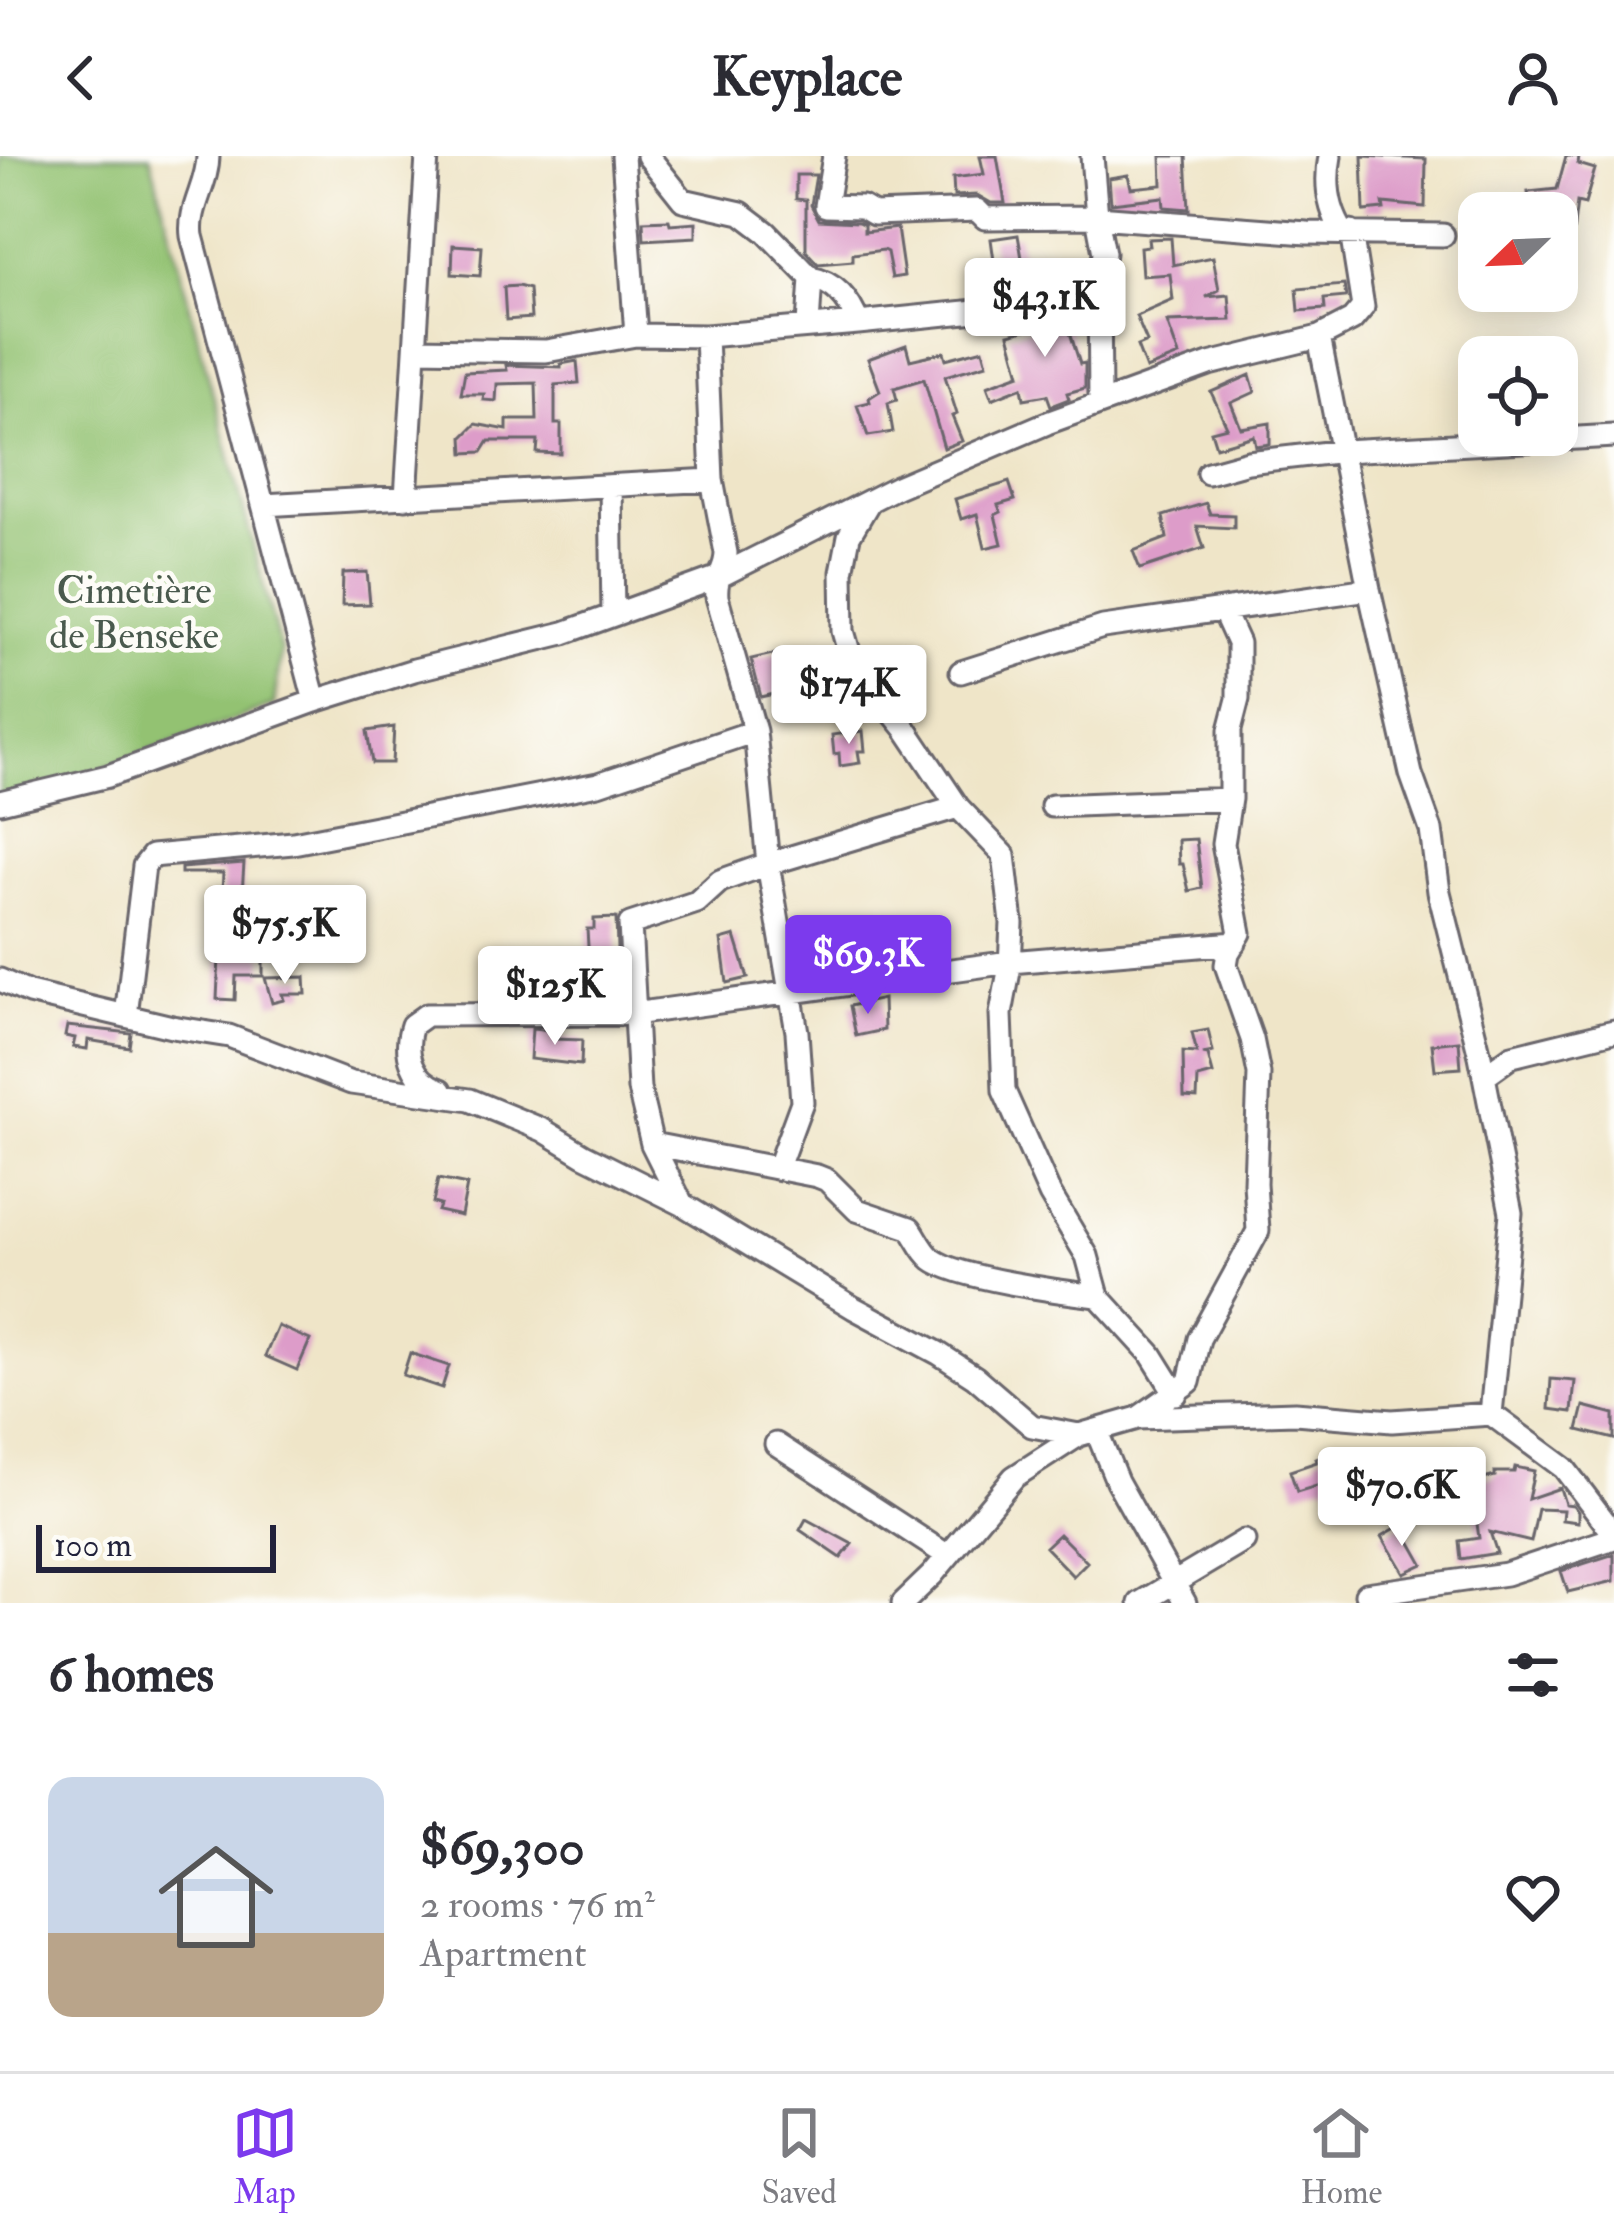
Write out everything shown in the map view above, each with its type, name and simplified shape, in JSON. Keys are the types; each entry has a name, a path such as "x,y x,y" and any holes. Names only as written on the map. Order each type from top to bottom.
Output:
{"street":[{"path":"208,156 207,174 191,218 192,236 315,700"},
{"path":"406,498 427,156"},
{"path":"623,156 636,335"},
{"path":"648,156 674,184 680,198 741,213 766,232 811,278 823,280 844,296 858,323"},
{"path":"834,156 825,202 832,208 862,207 874,214 976,211 985,218 1097,217 1307,232 1443,235"},
{"path":"1092,156 1104,253 1099,285 1100,401"},
{"path":"0,802 108,776 315,700 614,615 716,578 869,501 1100,401 1209,364 1319,337 1352,320 1363,307 1347,232 1334,219 1329,197 1330,156"},
{"path":"808,325 811,278"},
{"path":"416,349 546,351 636,335 706,336 858,323 986,310 1099,285"},
{"path":"706,336 712,481 726,553 716,578 717,597 755,731 768,864 793,992 802,1102 778,1167"},
{"path":"1319,337 1369,589 1411,774 1431,830 1439,892 1484,1076 1511,1214 1491,1414"},
{"path":"1208,473 1248,462 1344,451 1614,436"},
{"path":"263,506 712,481"},
{"path":"611,486 614,615"},
{"path":"869,501 849,536 842,572 849,652 958,807 1004,855 1011,906 1010,962 1001,1014 1004,1090 1050,1194 1083,1247 1098,1296 1151,1354 1176,1394"},
{"path":"961,672 1103,627 1369,589"},
{"path":"903,1603 1014,1477 1088,1434 1138,1418 1189,1382 1199,1339 1258,1231 1259,1074 1226,965 1240,933 1222,844 1230,799 1228,746 1238,699 1238,643 1223,610"},
{"path":"126,1016 144,866 152,856 293,843 598,784 755,731"},
{"path":"1052,806 1230,799"},
{"path":"682,1204 652,1144 639,1088 630,923 697,902 720,881 768,864 958,807"},
{"path":"1185,1603 1088,1434 1032,1426 975,1377 938,1353 682,1204 543,1130 431,1087 416,1072 407,1042 418,1019 435,1014 634,1014 1010,962 1235,943"},
{"path":"0,980 29,993 229,1036 351,1083 470,1100"},
{"path":"1484,1076 1512,1056 1614,1031"},
{"path":"652,1144 827,1180 856,1210 910,1228 926,1253 947,1266 1037,1288 1098,1296"},
{"path":"1138,1418 1294,1413 1392,1421 1491,1414 1564,1468 1612,1531 1506,1574 1366,1594"},
{"path":"776,1444 948,1556"},
{"path":"1140,1603 1244,1540"}],"green space":[{"name":"Cimetière de Benseke","path":"0,156 150,156 281,651 274,705 0,807"}],"building":[{"path":"980,156 997,156 1005,203 991,203 977,195 954,196 953,178 984,174"},
{"path":"1161,156 1186,156 1189,209 1164,207 1163,197 1111,203 1109,178 1128,175 1131,188 1162,185"},
{"path":"1362,156 1426,159 1425,207 1383,203 1384,209 1364,211"},
{"path":"1566,156 1579,156 1578,164 1595,169 1585,204 1578,202 1578,192 1528,192 1557,189"},
{"path":"796,175 816,175 811,205 819,220 858,222 864,225 864,232 897,228 904,276 892,278 883,250 853,254 853,261 818,264 806,251 806,200 796,199"},
{"path":"669,220 670,224 696,222 696,237 644,240 643,221"},
{"path":"1018,235 1023,264 995,268 991,239"},
{"path":"1171,238 1173,265 1213,257 1219,290 1206,297 1229,295 1231,320 1167,322 1179,356 1146,369 1137,346 1147,342 1136,316 1173,300 1170,274 1142,276 1140,247 1149,246 1148,239"},
{"path":"453,245 482,247 480,276 452,274"},
{"path":"1344,285 1346,297 1324,299 1325,309 1299,311 1297,289"},
{"path":"504,287 529,289 531,318 506,320"},
{"path":"1077,305 1080,314 1066,320 1080,364 1085,363 1085,388 1067,393 1069,399 1051,406 1047,395 1024,399 1022,387 992,399 987,386 1020,374 1009,334 1040,326 1037,314"},
{"path":"906,345 910,360 944,352 946,359 983,349 987,364 945,376 962,441 944,448 924,379 894,388 897,400 888,403 893,432 868,436 857,405 870,402 880,391 868,359"},
{"path":"577,361 579,383 555,385 561,454 537,453 538,441 489,441 482,452 464,453 463,437 476,424 507,430 507,420 537,420 536,383 497,384 496,401 483,400 484,394 461,394 465,372 507,370 506,365 561,367"},
{"path":"1250,375 1255,392 1231,403 1241,428 1270,423 1270,444 1256,446 1254,436 1216,447 1211,431 1227,427 1211,392"},
{"path":"1009,482 1015,500 998,505 1001,512 995,515 1002,544 985,548 977,514 961,519 955,499"},
{"path":"1206,503 1210,514 1234,515 1234,528 1197,526 1204,548 1140,569 1133,551 1167,538 1163,516"},
{"path":"367,572 370,604 342,605 343,573"},
{"path":"790,650 800,688 761,697 751,659"},
{"path":"394,727 392,763 372,763 367,731"},
{"path":"863,731 865,751 858,751 860,763 840,766 832,735"},
{"path":"1196,839 1202,888 1189,891 1183,864 1179,864 1178,840"},
{"path":"244,863 238,955 263,955 263,976 236,976 235,1000 217,999 223,873 181,873 181,868"},
{"path":"616,918 618,979 590,980 587,929 594,929 594,919"},
{"path":"735,936 748,978 727,983 721,940"},
{"path":"305,977 306,994 282,994 284,1000 272,1003 265,978"},
{"path":"883,999 884,1030 856,1036 850,1006"},
{"path":"67,1026 131,1033 129,1047 88,1040 87,1049 73,1047 75,1038 65,1036"},
{"path":"532,1029 554,1031 554,1039 582,1040 581,1065 530,1059"},
{"path":"1208,1030 1213,1052 1203,1054 1208,1055 1213,1074 1198,1078 1197,1098 1184,1097 1183,1052 1197,1053 1192,1033"},
{"path":"1459,1041 1461,1068 1435,1070 1432,1044"},
{"path":"438,1179 467,1185 461,1216 438,1211 440,1205 433,1203"},
{"path":"278,1326 310,1340 297,1370 265,1356"},
{"path":"410,1353 449,1366 442,1388 403,1375"},
{"path":"1551,1379 1575,1381 1572,1412 1549,1409"},
{"path":"1584,1406 1614,1414 1614,1439 1578,1430"},
{"path":"1339,1448 1345,1461 1374,1451 1376,1458 1391,1455 1394,1466 1297,1492 1290,1471"},
{"path":"1515,1467 1534,1471 1528,1499 1560,1488 1565,1504 1578,1512 1578,1522 1562,1520 1563,1510 1538,1509 1531,1542 1490,1532 1497,1553 1461,1559 1459,1541 1479,1538 1472,1482 1495,1476 1495,1472 1514,1472"},
{"path":"806,1519 852,1544 841,1558 800,1530"},
{"path":"1401,1525 1423,1564 1404,1573 1382,1536"},
{"path":"1059,1534 1087,1562 1073,1576 1045,1547"},
{"path":"1614,1554 1614,1581 1568,1592 1561,1571"}]}
